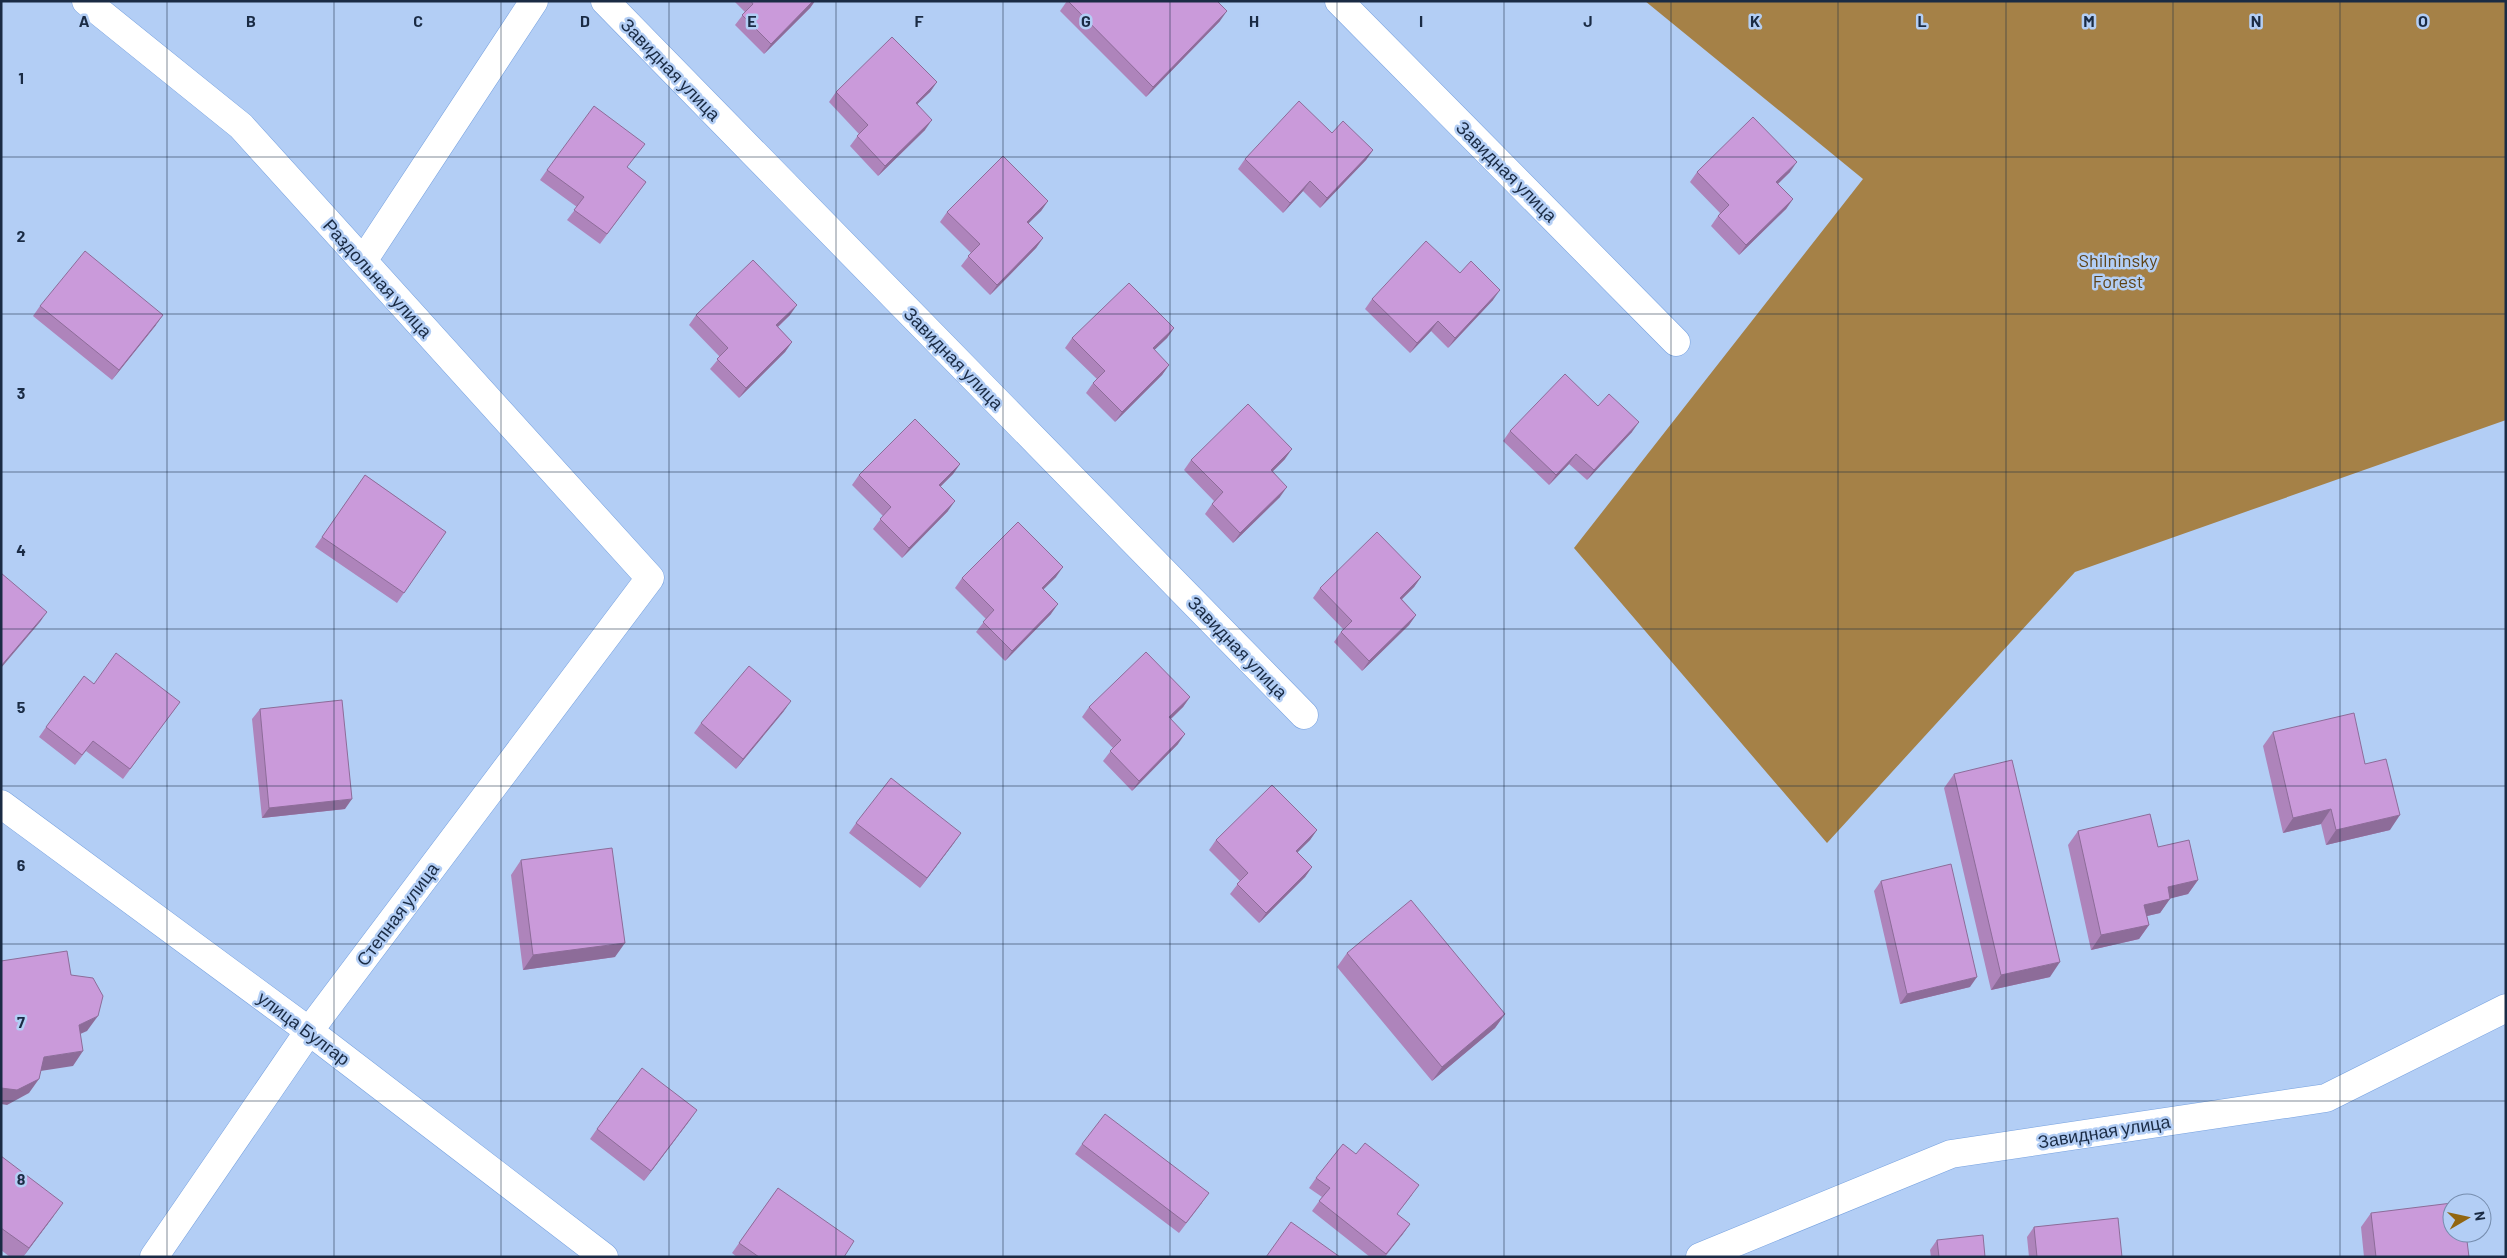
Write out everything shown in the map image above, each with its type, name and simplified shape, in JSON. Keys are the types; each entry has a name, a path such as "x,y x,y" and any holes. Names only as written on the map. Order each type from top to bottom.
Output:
{"street":[{"name":"Раздольная улица","path":"86,1 241,126 650,578"},
{"path":"363,261 534,1"},
{"name":"Завидная улица","path":"605,1 1304,715"},
{"name":"Завидная улица","path":"1339,1 1676,342"},
{"name":"Степная улица","path":"154,1257 309,1032 650,578"},
{"name":"улица Булгар","path":"1,804 309,1032 604,1257"},
{"name":"Завидная улица","path":"1700,1257 1951,1154 2326,1098 2506,1008"}],"green space":[{"name":"Shilninsky Forest","path":"1645,1 2506,1 2506,420 2075,572 1827,843 1574,548 1863,179"}],"building":[{"path":"751,1 813,1 771,44 742,15 753,4"},
{"path":"1068,1 1217,1 1227,11 1153,87"},
{"path":"892,37 937,82 916,103 932,120 885,166 857,136 868,125 836,92"},
{"path":"1299,101 1332,133 1343,121 1373,150 1327,198 1310,181 1290,203 1245,159"},
{"path":"594,106 645,144 627,167 646,182 607,234 574,210 584,197 547,170"},
{"path":"1753,117 1797,162 1776,182 1793,199 1746,245 1718,216 1729,205 1697,172"},
{"path":"1003,156 1048,201 1027,222 1043,238 997,285 968,256 980,244 947,212"},
{"path":"1426,241 1460,273 1471,261 1500,290 1455,338 1438,321 1417,343 1372,299"},
{"path":"85,251 163,315 119,370 40,306"},
{"path":"753,260 797,305 776,325 792,342 746,388 717,359 728,348 696,315"},
{"path":"1129,283 1174,328 1153,348 1169,365 1122,412 1093,383 1105,371 1072,338"},
{"path":"1565,374 1598,406 1609,394 1639,422 1594,470 1576,454 1556,475 1510,431"},
{"path":"1248,404 1292,449 1271,470 1287,487 1240,533 1212,504 1223,492 1191,460"},
{"path":"915,419 960,464 939,485 955,501 909,548 880,519 891,507 859,475"},
{"path":"365,475 446,532 404,593 322,537"},
{"path":"1018,522 1063,567 1042,588 1058,604 1012,651 983,622 994,610 962,578"},
{"path":"1377,532 1421,577 1400,598 1416,615 1369,661 1341,632 1352,621 1320,588"},
{"path":"1,573 47,612 1,666"},
{"path":"1146,652 1190,697 1169,717 1185,734 1139,781 1110,751 1121,740 1089,707"},
{"path":"116,653 180,702 130,769 93,741 82,755 46,727 84,676 94,684"},
{"path":"749,666 791,701 743,759 701,723"},
{"path":"342,700 352,799 269,808 260,709"},
{"path":"2354,713 2365,764 2386,759 2400,815 2336,830 2331,809 2293,818 2273,732"},
{"path":"2012,760 2060,962 2001,975 1954,774"},
{"path":"891,778 961,833 927,878 856,823"},
{"path":"1272,785 1317,830 1296,851 1312,867 1266,913 1237,884 1248,873 1216,840"},
{"path":"2150,814 2158,847 2189,840 2198,880 2168,887 2170,899 2144,905 2149,925 2101,935 2078,831"},
{"path":"612,848 625,943 533,955 521,860"},
{"path":"1951,864 1977,977 1907,994 1881,881"},
{"path":"1411,900 1505,1014 1442,1067 1347,953"},
{"path":"67,951 71,975 93,978 103,996 98,1016 79,1025 83,1051 44,1057 39,1079 17,1090 1,1088 1,961"},
{"path":"642,1068 697,1110 651,1171 597,1129"},
{"path":"1105,1114 1209,1193 1186,1223 1082,1144"},
{"path":"1365,1143 1419,1185 1397,1214 1410,1224 1386,1254 1319,1201 1330,1188 1316,1178 1343,1144 1356,1154"},
{"path":"1,1156 63,1203 29,1248 1,1228"},
{"path":"778,1188 854,1241 844,1257 759,1257 739,1243"},
{"path":"2442,1204 2442,1243 2467,1243 2469,1257 2376,1257 2371,1213"},
{"path":"2118,1218 2122,1257 2037,1257 2034,1227"},
{"path":"1291,1222 1340,1257 1266,1257"},
{"path":"1983,1235 1985,1257 1939,1257 1937,1240"}]}
